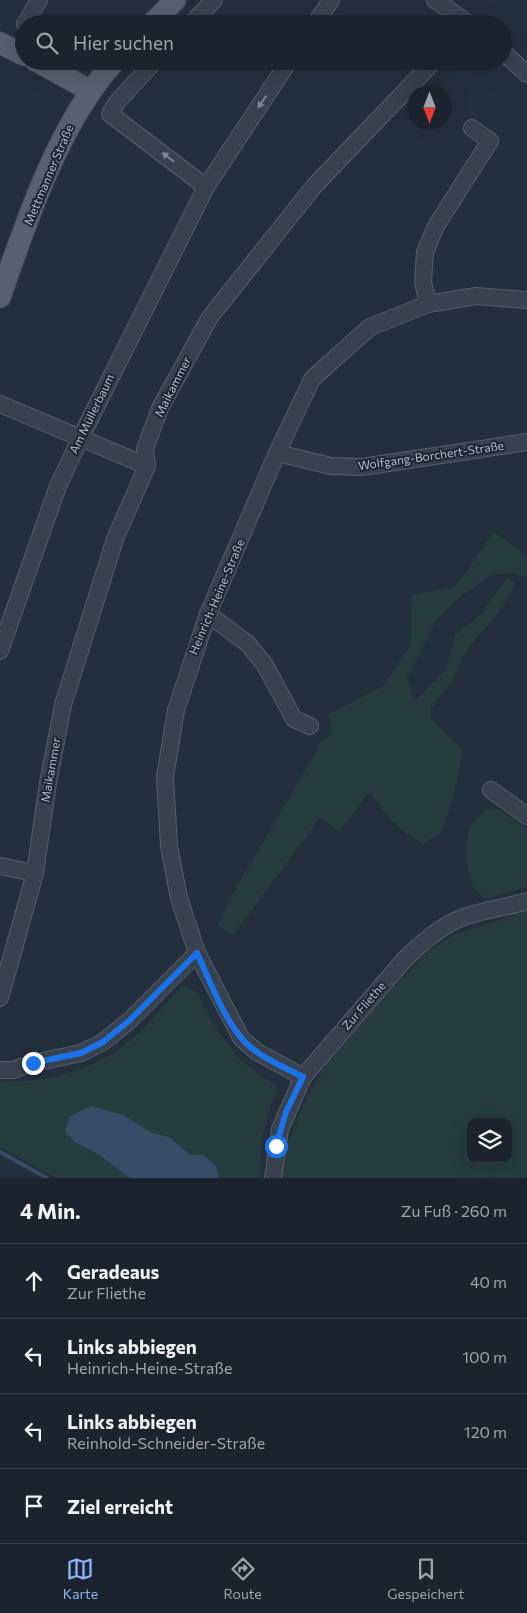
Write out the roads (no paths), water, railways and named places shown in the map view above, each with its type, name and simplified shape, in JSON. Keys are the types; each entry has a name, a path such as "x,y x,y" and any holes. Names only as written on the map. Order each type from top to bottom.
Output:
{"main road":[{"path":"161,15 175,0"},
{"path":"0,43 15,50"},
{"path":"52,70 91,91"},
{"name":"Mettmanner Straße","path":"0,297 56,155 76,115 91,91 108,70"}],"street":[{"path":"30,15 39,0"},
{"path":"200,15 214,0"},
{"path":"320,15 331,0"},
{"path":"435,0 456,15"},
{"path":"512,60 527,74"},
{"path":"147,70 117,102 110,114 206,187"},
{"name":"Am Müllerbaum","path":"0,651 58,486 81,437 206,187 283,70"},
{"name":"Maikammer","path":"0,998 35,873 48,783 63,705 115,539 147,466 145,449 160,408 210,318 315,185 425,70"},
{"path":"428,304 423,282 424,252 436,226 490,142 472,128"},
{"name":"Heinrich-Heine-Straße","path":"303,1077 257,1052 241,1038 223,1007 197,953 178,898 172,861 166,778 176,710 208,614 277,453 312,379 370,327 428,304 476,296 527,300"},
{"path":"0,404 147,466"},
{"name":"Wolfgang-Borchert-Straße","path":"277,453 331,466 362,467 527,442"},
{"path":"208,614 248,644 265,665 294,719 310,726"},
{"path":"491,790 527,816"},
{"path":"0,866 35,873"},
{"name":"Zur Fliethe","path":"273,1178 280,1128 303,1077 405,958 422,943 446,926 460,919 527,901"},
{"path":"0,1070 13,1070 33,1063 81,1053 103,1042 130,1020 197,953"}],"water":[{"path":"92,1106 125,1116 152,1133 169,1137 190,1155 203,1155 216,1166 219,1178 130,1178 98,1154 75,1142 65,1131 70,1116"}],"waterway":[{"path":"0,1152 47,1178"}]}
